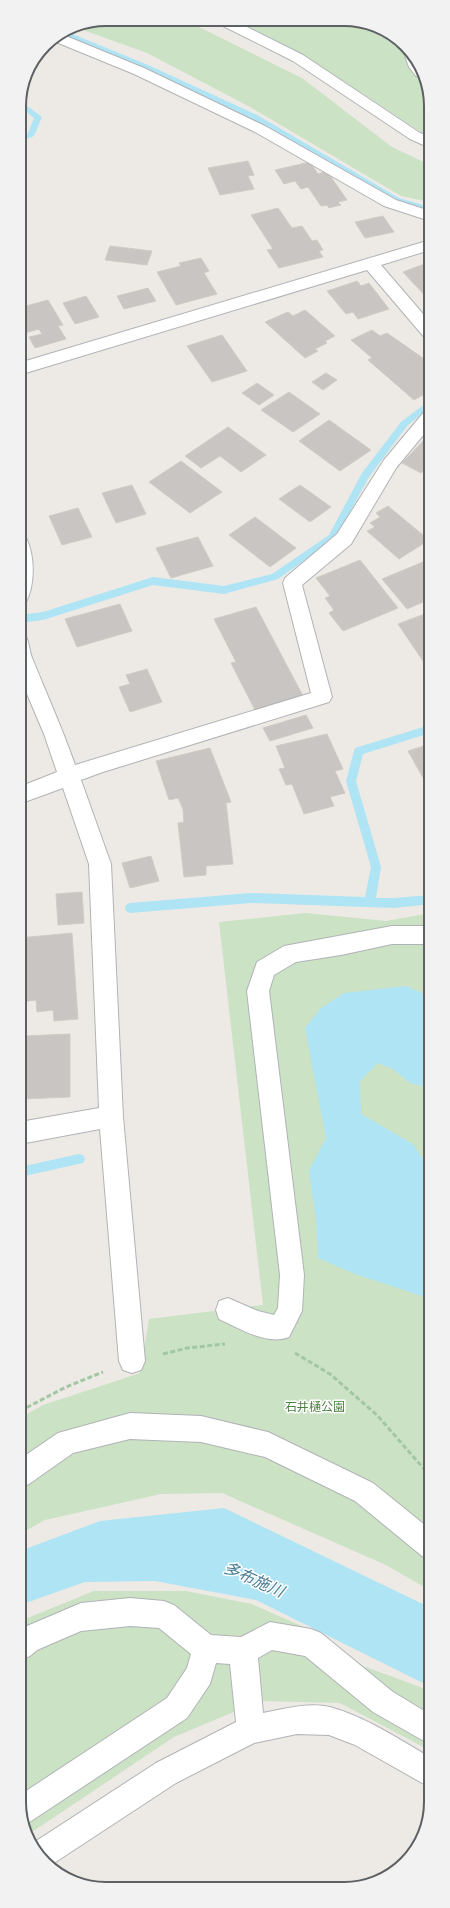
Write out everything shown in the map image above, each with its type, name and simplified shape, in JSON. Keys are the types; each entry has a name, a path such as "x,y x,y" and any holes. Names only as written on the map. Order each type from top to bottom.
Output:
{"street":[{"path":"234,26 298,58 415,136 424,140"},
{"path":"62,39 139,71 260,129 333,169 390,203 424,214"},
{"path":"26,367 424,247"},
{"path":"371,264 424,326"},
{"path":"26,793 98,765 322,696 292,583 344,539 390,464 424,423"},
{"path":"26,668 54,734 100,864 111,1117 132,1361"},
{"path":"228,1310 279,1335 290,1311 292,1275 258,991 265,969 292,953 341,946 392,935 424,935"},
{"path":"26,1133 111,1117"},
{"path":"26,1471 67,1442 130,1426 201,1429 268,1445 364,1492 424,1541"},
{"path":"26,1641 80,1617 130,1612 164,1615 206,1648 243,1651 270,1636 312,1643 383,1702 424,1727"},
{"path":"27,1808 177,1708 200,1674 206,1648"},
{"path":"243,1651 251,1730"},
{"path":"44,1853 166,1773 251,1730 297,1720 329,1721 364,1735 424,1770"}],"path":[{"path":"26,1408 66,1387 132,1361 187,1348 247,1342 279,1335 330,1374 377,1415 424,1469"}],"green space":[{"path":"100,26 196,26 302,78 392,147 424,162 424,201 401,196 250,107 147,53 82,30"},
{"path":"245,26 350,26 375,32 389,39 411,61 418,75 423,95 424,134 310,59"},
{"name":"石井樋公園","path":"306,913 386,921 424,914 424,1587 386,1565 222,1493 161,1494 45,1520 26,1531 26,1415 43,1405 140,1373 149,1319 263,1305 219,922"},
{"path":"94,1591 186,1591 252,1604 322,1635 363,1666 424,1688 424,1747 340,1703 260,1701 174,1737 32,1832 26,1802 26,1619"}],"water":[{"path":"406,986 424,994 424,1086 410,1083 393,1069 378,1063 360,1081 361,1114 413,1144 424,1160 424,1297 355,1274 318,1258 316,1218 309,1171 326,1138 305,1028 321,1008 344,993"},
{"name":"多布施川","path":"224,1508 424,1605 424,1684 256,1600 155,1581 85,1582 26,1603 26,1549 100,1521"}],"building":[{"path":"248,161 254,175 248,176 254,189 220,195 208,168"},
{"path":"310,162 318,174 327,171 347,200 338,202 341,205 329,208 327,205 321,206 308,187 301,189 295,181 284,184 275,170"},
{"path":"278,208 292,228 302,226 312,241 317,240 323,250 319,251 323,257 279,268 267,250 273,249 251,215"},
{"path":"383,216 394,232 365,238 355,222"},
{"path":"110,246 152,251 147,265 105,260"},
{"path":"201,258 209,271 204,273 217,294 176,305 157,272 181,266 179,263"},
{"path":"424,264 424,295 403,272"},
{"path":"357,281 361,286 369,283 389,309 358,319 353,312 346,314 327,291"},
{"path":"148,288 156,301 124,309 117,296"},
{"path":"86,296 99,317 75,324 63,303"},
{"path":"48,300 63,325 58,326 66,339 35,348 29,337 42,334 39,329 26,333 26,306"},
{"path":"305,310 335,336 325,341 327,343 315,349 318,351 305,358 265,322 288,312 293,316"},
{"path":"372,330 380,336 387,333 424,359 424,394 414,400 368,360 372,358 351,340"},
{"path":"222,335 247,371 212,382 187,346"},
{"path":"326,373 337,380 323,390 312,382"},
{"path":"257,383 274,395 259,405 242,393"},
{"path":"289,392 320,414 293,432 261,410"},
{"path":"329,420 371,450 340,471 299,441"},
{"path":"228,427 266,455 241,472 220,456 201,468 185,456"},
{"path":"424,440 424,471 421,473 402,463"},
{"path":"181,461 222,492 190,513 149,482"},
{"path":"132,485 146,514 116,523 102,493"},
{"path":"300,485 331,507 310,522 279,499"},
{"path":"388,506 424,536 424,543 399,559 367,531 375,527 370,523 380,517 376,513"},
{"path":"78,508 92,537 62,545 49,516"},
{"path":"255,517 296,548 270,567 229,535"},
{"path":"198,537 213,566 171,578 156,548"},
{"path":"360,560 398,608 343,631 329,613 334,610 325,598 330,596 316,578"},
{"path":"424,562 424,602 407,609 382,579"},
{"path":"120,604 132,631 77,647 65,619"},
{"path":"256,607 303,696 255,710 231,663 236,662 214,619"},
{"path":"424,614 424,663 398,624"},
{"path":"147,669 162,702 130,712 119,687 130,684 126,675"},
{"path":"306,715 313,728 270,741 263,728"},
{"path":"327,734 343,769 335,771 345,793 330,797 334,806 304,814 292,784 286,785 279,769 285,768 276,746"},
{"path":"424,746 424,780 408,751"},
{"path":"210,748 231,802 226,803 233,864 206,866 206,875 184,877 178,823 184,822 183,809 178,798 169,800 156,761"},
{"path":"151,856 159,881 130,888 122,863"},
{"path":"82,892 84,923 58,925 56,894"},
{"path":"72,933 78,1019 54,1021 53,1010 37,1012 36,1000 26,1001 26,937"},
{"path":"70,1034 70,1097 26,1099 26,1036"}],"waterway":[{"path":"68,36 145,67 254,117 396,200 424,207"},
{"path":"26,108 38,117 31,134 26,136"},
{"path":"26,618 43,616 153,581 224,590 275,577 332,537 365,475 404,424 424,408"},
{"path":"370,902 376,867 351,781 359,751 424,731"},
{"path":"130,908 251,898 394,903 424,900"},
{"path":"26,1171 79,1159"}]}
